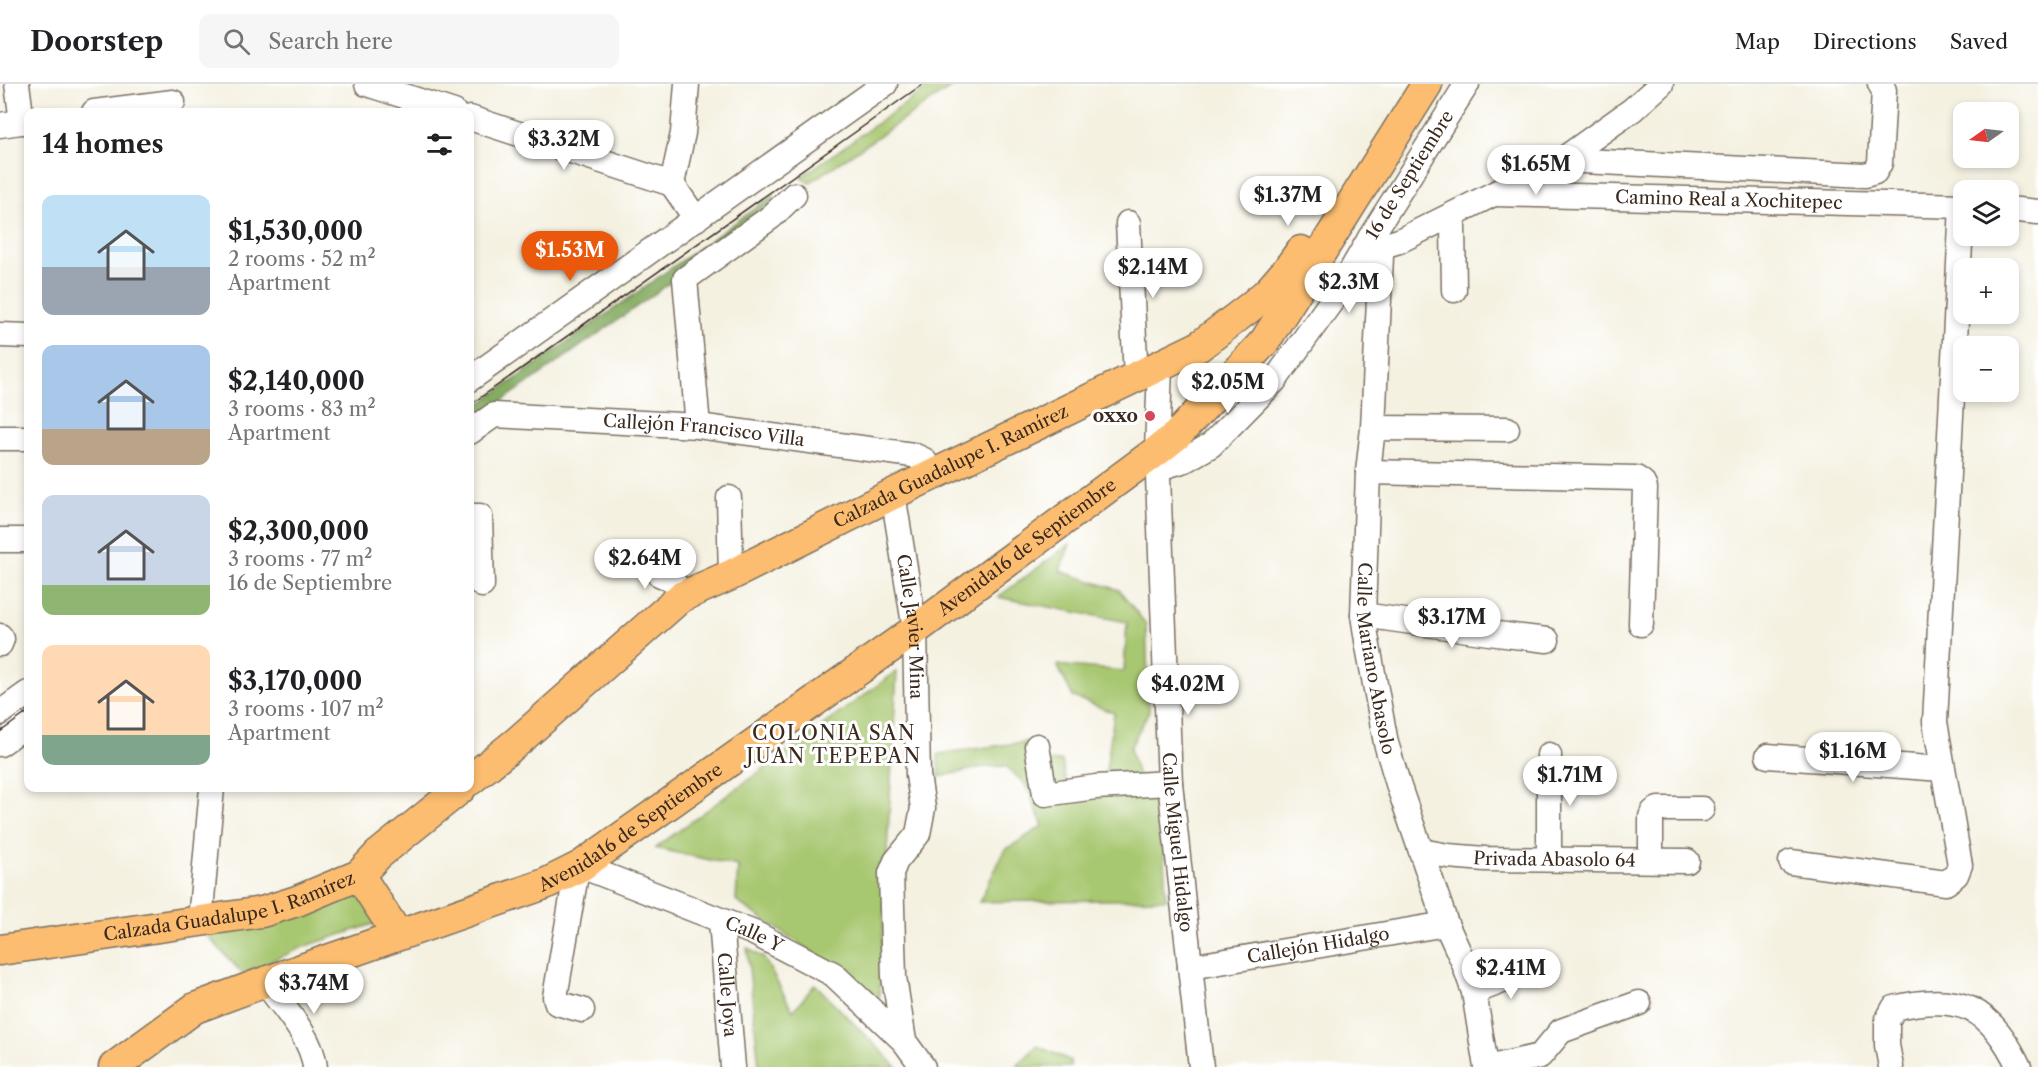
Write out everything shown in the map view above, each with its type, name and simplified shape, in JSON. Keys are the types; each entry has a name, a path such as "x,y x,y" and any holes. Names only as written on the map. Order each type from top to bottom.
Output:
{"main road":[{"name":"Calzada Guadalupe I. Ramírez","path":"474,777 681,597 731,575 1198,347 1249,308 1288,269 1408,84"},
{"path":"1158,460 1177,435 1264,341 1427,84"},
{"name":"Avenida16 de Septiembre","path":"114,1067 195,1008 545,884 579,867 1158,460"},
{"name":"Calzada Guadalupe I. Ramírez","path":"0,950 262,912 297,901 359,875 378,855 456,792"},
{"path":"359,875 398,935"}],"street":[{"path":"16,84 17,123"},
{"path":"367,84 442,108"},
{"path":"672,184 683,133 687,84"},
{"path":"474,376 885,84"},
{"name":"16 de Septiembre","path":"1158,460 1185,460 1211,445 1275,380 1374,243 1467,84"},
{"path":"1374,243 1399,241 1562,160 1632,110 1661,84"},
{"path":"1562,160 1865,176 1875,172 1880,163 1884,90 1880,84"},
{"path":"120,108 172,100"},
{"path":"474,119 672,184 696,219"},
{"name":"Camino Real a Xochitepec","path":"1495,194 1953,206"},
{"path":"698,426 685,279 771,217 794,195"},
{"path":"2019,210 2038,212"},
{"path":"1451,216 1454,290"},
{"name":"Calle Miguel Hidalgo","path":"1128,222 1158,460 1170,783 1201,1067"},
{"name":"Calle Mariano Abasolo","path":"1374,243 1381,256 1368,472 1364,615 1386,743 1446,924 1474,992 1486,1067"},
{"path":"1791,862 1946,883 1956,875 1960,865 1935,723 1961,246"},
{"path":"0,335 24,336"},
{"name":"Callejón Francisco Villa","path":"474,429 494,415 698,426 913,454 924,460 932,475"},
{"path":"1372,429 1507,429"},
{"path":"0,438 24,438"},
{"path":"1368,472 1636,478 1645,488 1641,624"},
{"name":"Calle Javier Mina","path":"893,494 915,630 918,775 923,808 918,834 896,861 891,873 894,977 904,1041 923,1067"},
{"path":"729,498 731,575"},
{"path":"474,516 480,516 482,585"},
{"path":"0,540 24,540"},
{"path":"626,558 658,557 659,574 673,580 681,597"},
{"path":"1364,615 1547,640"},
{"path":"0,636 2,639 0,644"},
{"path":"0,712 24,696"},
{"path":"0,744 24,727"},
{"path":"1037,746 1045,794 1096,787 1170,783"},
{"path":"1549,756 1549,859"},
{"path":"1768,756 1942,769"},
{"path":"200,921 212,792"},
{"path":"1652,860 1651,817 1653,812 1658,809 1702,809"},
{"name":"Privada Abasolo 64","path":"1421,851 1485,859 1687,861"},
{"path":"579,867 555,997 558,1003 582,1010"},
{"name":"Calle Y","path":"579,867 754,933 833,974 904,1041"},
{"name":"Calle Joya","path":"721,921 733,1067"},
{"name":"Callejón Hidalgo","path":"1190,967 1446,924"},
{"path":"1474,992 1533,969"},
{"path":"265,982 308,1043 315,1067"},
{"path":"1891,1067 1887,1045 1887,1021 1894,1008 1917,1002 1945,1001 1968,1008 1990,1021 2008,1044 2019,1067"},
{"path":"1492,1067 1540,1056 1561,1031 1639,1003"}],"green space":[{"path":"933,84 956,84 809,183 801,177"},
{"path":"774,195 772,211 483,414 474,412 474,408"},
{"path":"1070,544 1060,571 1119,590 1146,624 1149,711 1130,748 1140,784 1161,794 1166,899 979,902 1005,850 1043,826 1025,784 1006,766 983,767 939,777 938,754 1032,741 1043,762 1062,761 1069,799 1104,785 1114,713 1073,697 1057,665 1124,671 1127,622 998,597"},
{"path":"897,671 879,997 736,901 738,866 655,848"},
{"path":"353,891 395,917 303,947 243,974 205,933"},
{"path":"747,948 764,958 793,1011 815,984 897,1067 759,1067"},
{"path":"1037,1046 1070,1060 1071,1067 1016,1067"}],"tram line":[{"path":"474,402 923,84"},
{"path":"0,732 24,715"}],"place":[{"name":"oxxo","path":"1150,416"}],"district":[{"name":"COLONIA SAN JUAN TEPEPAN","path":"834,744"}]}
